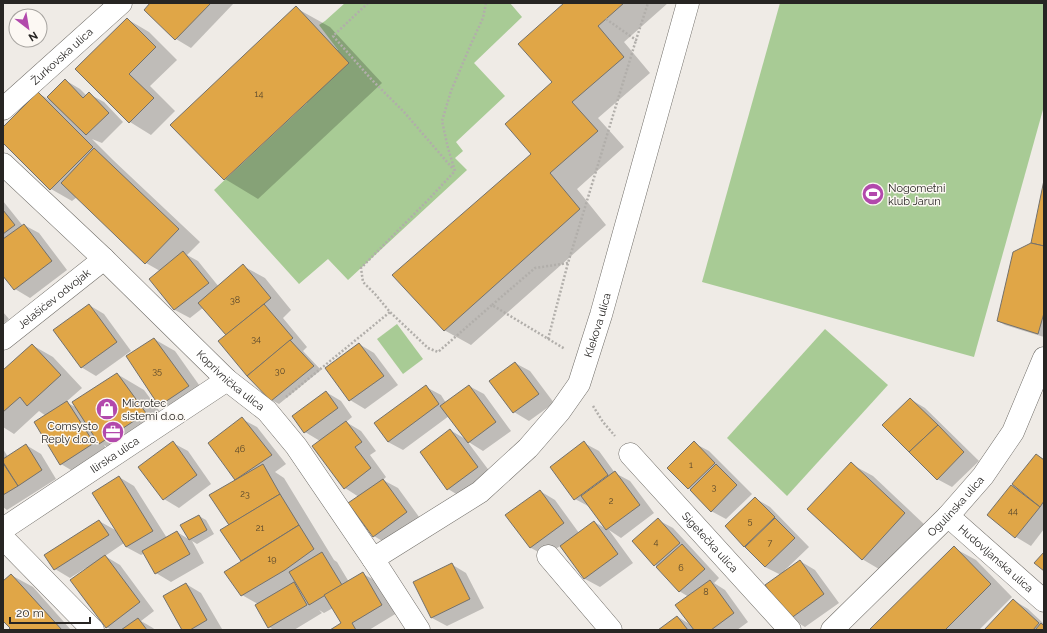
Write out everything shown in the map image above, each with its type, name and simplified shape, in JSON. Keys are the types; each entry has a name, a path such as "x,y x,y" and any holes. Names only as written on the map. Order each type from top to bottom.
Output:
{"street":[{"name":"Žurkovska ulica","path":"3,109 121,3"},
{"name":"Klekova ulica","path":"373,559 480,492 528,448 560,411 578,384 603,308 688,3"},
{"name":"Koprivnička ulica","path":"3,164 104,259 226,380 266,411 296,446 373,559 419,630"},
{"name":"Jelašićev odvojak","path":"3,339 104,259"},
{"name":"Ogulinska ulica","path":"832,630 948,516 983,476 1013,432 1044,358"},
{"name":"Ilirska ulica","path":"3,529 226,380"},
{"name":"Sigetečka ulica","path":"630,454 790,630"},
{"name":"Hudovljanska ulica","path":"948,516 1044,601"},
{"path":"3,538 93,630"},
{"path":"548,556 611,630"}],"path":[{"path":"368,3 333,36 372,80 404,112 455,171"},
{"path":"455,171 442,120 451,91 483,18 486,3"},
{"path":"548,339 568,263 648,3"},
{"path":"606,18 636,40"},
{"path":"455,171 360,268 363,282 390,312 428,348 438,352 535,268 568,263"},
{"path":"492,305 586,361"},
{"path":"302,384 390,312"},
{"path":"578,384 603,422 630,454"}],"green space":[{"path":"345,3 510,3 522,17 474,63 505,96 456,142 463,151 455,158 467,170 348,280 328,259 299,284 214,190 307,103 295,90 338,50 319,25"},
{"name":"Nogometni klub Jarun","path":"780,3 1044,3 1044,106 974,357 702,282"},
{"path":"397,324 423,359 403,374 377,339"},
{"path":"825,329 888,385 787,496 727,438"}],"building":[{"path":"150,3 211,3 175,40 144,10"},
{"path":"564,3 624,3 598,26 624,57 572,102 598,131 550,173 580,209 444,331 392,275 531,154 505,124 552,82 518,44"},
{"path":"296,6 349,63 224,180 170,125"},
{"path":"127,18 156,47 129,74 154,98 129,123 75,69"},
{"path":"65,79 83,98 89,92 109,113 86,135 47,97"},
{"path":"38,92 93,147 50,190 3,143 3,127"},
{"path":"94,148 179,229 145,264 61,183"},
{"path":"1044,180 1044,246 1031,243"},
{"path":"3,210 15,225 3,234"},
{"path":"24,224 52,261 14,290 3,276 3,239"},
{"path":"1031,243 1044,246 1044,313 1038,334 997,321 1013,252"},
{"path":"183,251 209,283 174,310 149,279"},
{"path":"243,264 271,298 226,335 198,303"},
{"path":"89,304 117,342 81,368 53,330"},
{"path":"264,304 293,338 247,376 218,341"},
{"path":"154,338 189,386 159,406 126,356"},
{"path":"290,340 314,366 271,401 247,376"},
{"path":"359,343 384,376 349,401 325,368"},
{"path":"32,344 61,375 27,406 20,397 3,412 3,370"},
{"path":"515,362 539,394 513,413 489,381"},
{"path":"117,373 146,413 99,444 72,402"},
{"path":"426,385 439,404 388,442 374,423"},
{"path":"469,385 496,422 468,443 440,406"},
{"path":"326,391 338,408 304,433 292,416"},
{"path":"910,398 938,425 909,452 882,425"},
{"path":"67,401 94,443 60,465 34,422"},
{"path":"242,417 272,455 235,480 208,443"},
{"path":"346,421 362,442 355,447 371,468 344,489 312,446"},
{"path":"938,425 964,452 937,480 909,452"},
{"path":"450,429 478,467 447,490 420,452"},
{"path":"173,441 197,475 163,500 138,467"},
{"path":"584,441 608,475 574,500 550,467"},
{"path":"694,441 715,463 688,489 667,468"},
{"path":"26,444 42,470 18,486 3,462 3,459"},
{"path":"1036,454 1044,460 1044,501 1040,507 1012,484"},
{"path":"851,462 905,513 862,560 807,509"},
{"path":"3,463 18,486 3,495"},
{"path":"263,464 280,494 229,525 209,495"},
{"path":"716,464 737,485 711,512 690,490"},
{"path":"615,471 640,505 606,530 581,496"},
{"path":"119,476 153,531 126,547 92,493"},
{"path":"383,479 407,512 373,537 348,503"},
{"path":"1011,485 1040,507 1015,538 987,515"},
{"path":"540,490 564,523 530,548 505,515"},
{"path":"280,494 299,525 241,561 220,530"},
{"path":"755,497 775,517 744,547 725,526"},
{"path":"199,515 207,530 189,540 180,525"},
{"path":"658,518 680,543 654,566 632,541"},
{"path":"775,518 795,538 765,567 745,547"},
{"path":"99,520 109,535 54,570 44,555"},
{"path":"594,521 618,554 584,579 560,546"},
{"path":"299,525 314,549 285,570 241,596 224,572"},
{"path":"177,531 190,554 155,574 142,551"},
{"path":"682,544 705,569 679,592 656,567"},
{"path":"954,546 991,584 945,630 869,630"},
{"path":"322,552 342,585 309,605 289,572"},
{"path":"1044,552 1044,571 1034,563"},
{"path":"105,555 140,602 106,628 70,580"},
{"path":"800,560 824,594 790,619 765,585"},
{"path":"452,563 470,599 431,618 413,582"},
{"path":"363,572 382,605 352,623 356,630 330,630 341,623 324,595"},
{"path":"11,574 62,630 8,630 10,628 3,621 3,581"},
{"path":"710,580 734,613 711,630 694,630 675,605"},
{"path":"294,582 307,605 268,628 255,605"},
{"path":"186,583 207,620 190,630 182,630 163,596"},
{"path":"1013,599 1039,623 1033,630 984,630"},
{"path":"677,616 688,630 658,630"},
{"path":"138,618 147,630 121,630"},
{"path":"1041,623 1044,626 1044,630 1035,630"}],"place":[{"name":"Nogometni klub Jarun","path":"873,194"},
{"name":"Microtec sistemi d.o.o.","path":"107,409"},
{"name":"Comsysto Reply d.o.o.","path":"113,432"}]}
